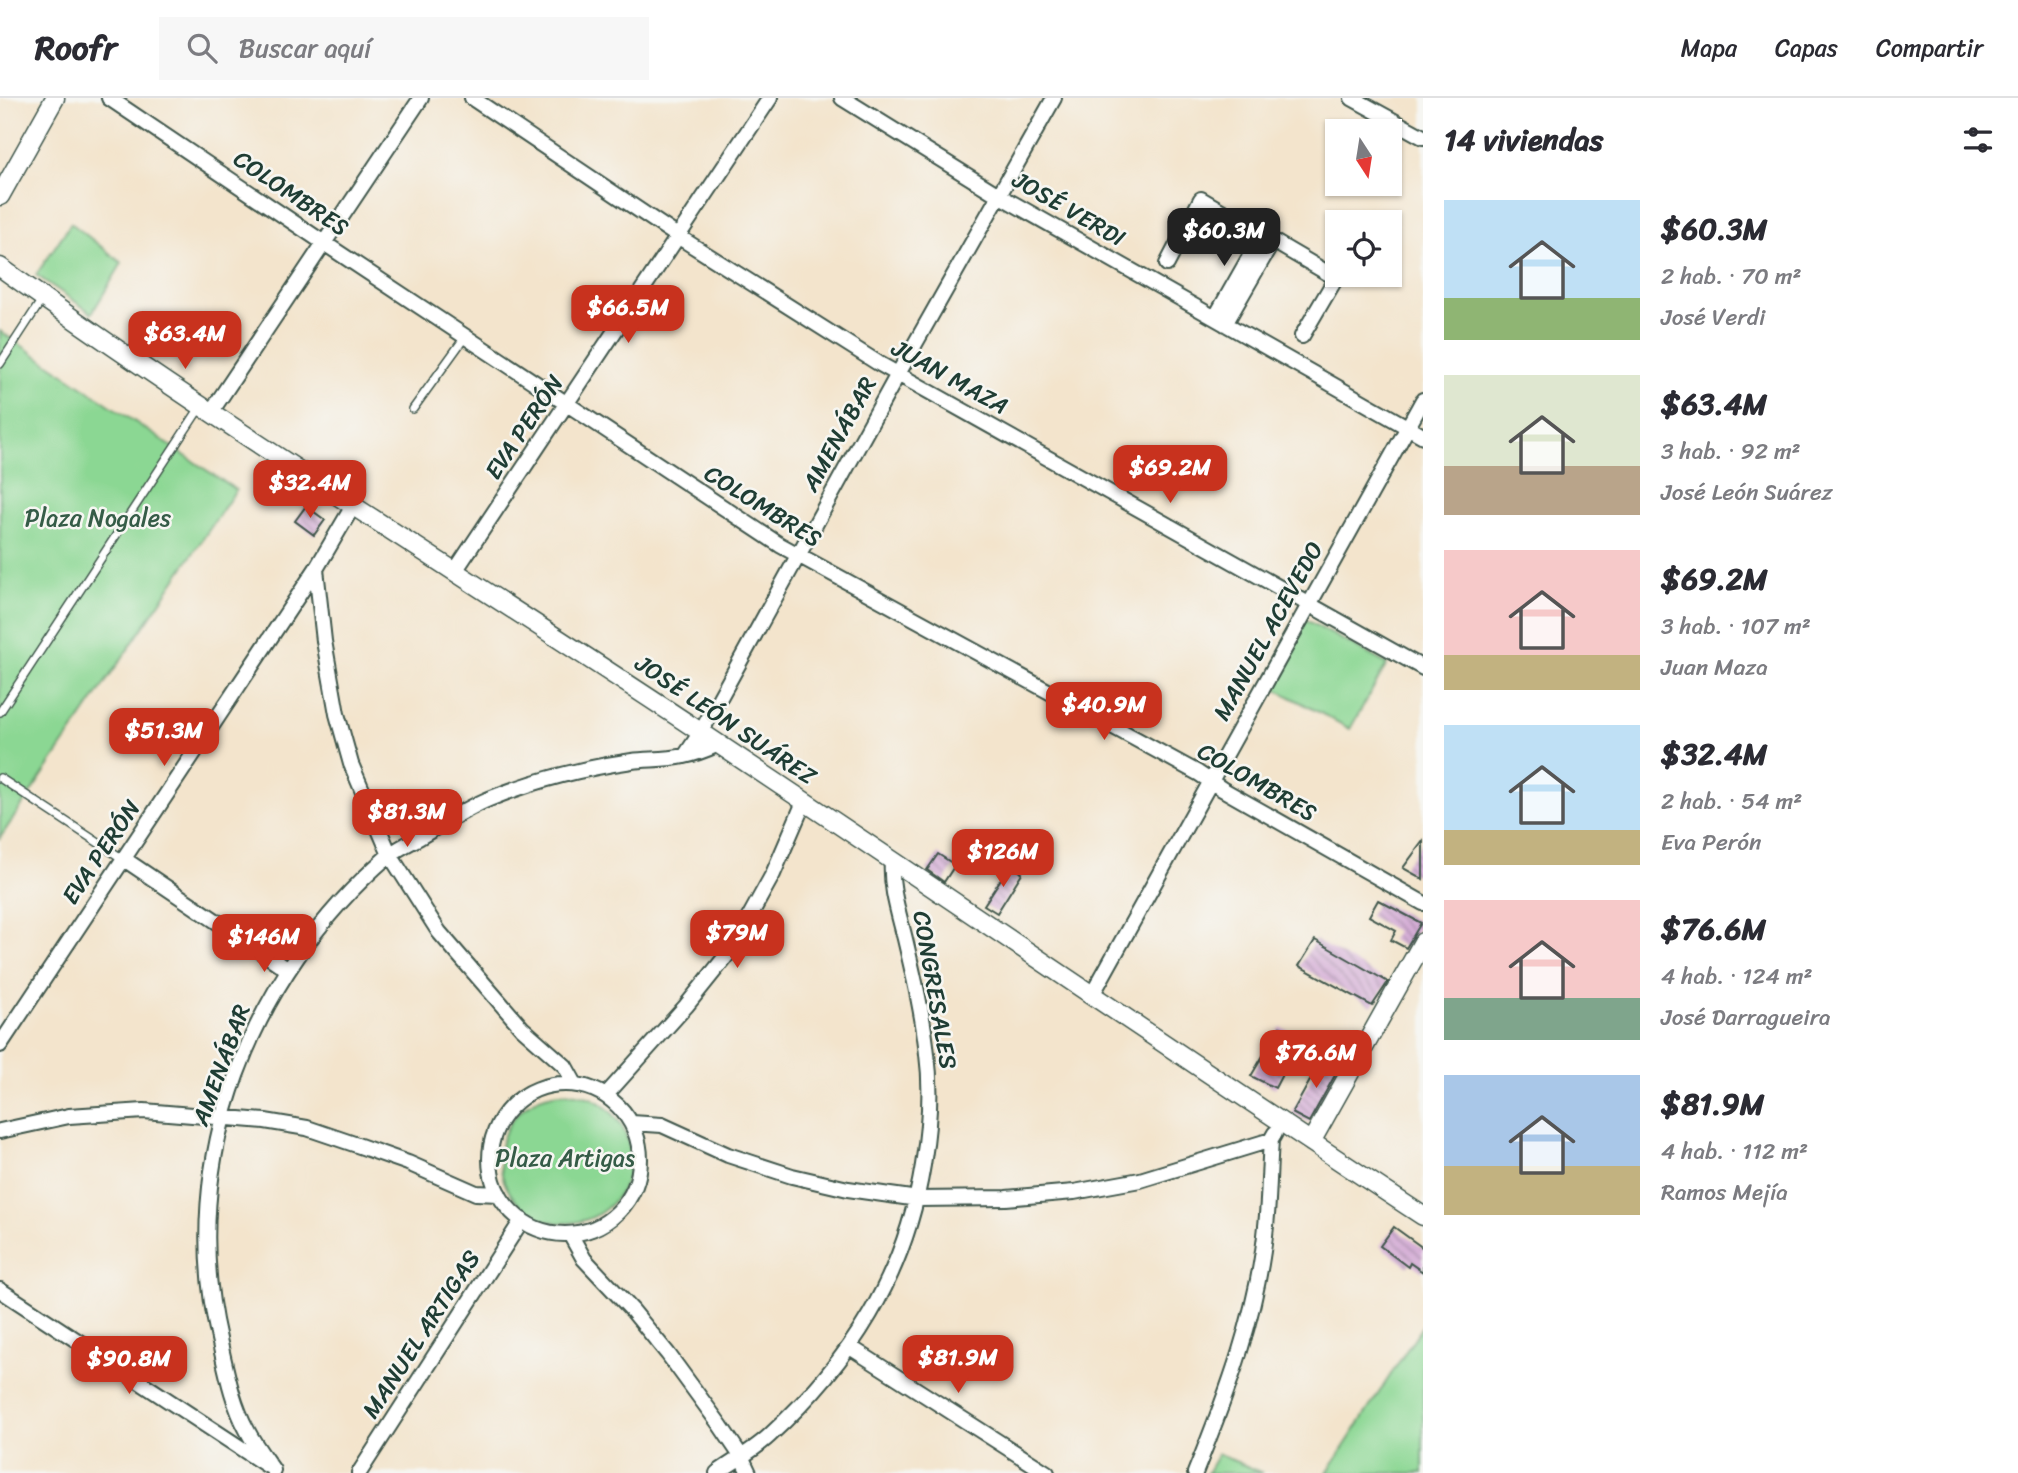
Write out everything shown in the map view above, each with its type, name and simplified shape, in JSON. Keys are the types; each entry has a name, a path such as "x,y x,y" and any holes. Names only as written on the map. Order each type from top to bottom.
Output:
{"street":[{"path":"0,196 55,98"},
{"name":"COLOMBRES","path":"109,98 566,405 799,556 1210,781 1423,903"},
{"path":"206,409 324,243 421,98"},
{"name":"JUAN MAZA","path":"472,98 679,237 898,374 1423,668"},
{"name":"EVA PERÓN","path":"455,571 770,98"},
{"name":"JOSÉ VERDI","path":"842,98 1000,196 1423,436"},
{"name":"AMENÁBAR","path":"685,756 701,732 898,374 1055,98"},
{"path":"1352,98 1423,137"},
{"path":"1167,264 1201,199 1336,278 1302,337"},
{"path":"1220,321 1268,238"},
{"name":"JOSÉ LEÓN SUÁREZ","path":"0,267 206,409 701,732 1423,1216"},
{"name":"MANUEL ACEVEDO","path":"1092,995 1423,400"},
{"name":"EVA PERÓN","path":"0,1045 316,569 353,506"},
{"path":"316,569 324,641 337,714 351,764 390,855 439,932 522,1027 565,1066 575,1084"},
{"name":"AMENÁBAR","path":"275,1471 246,1428 230,1384 214,1315 206,1233 214,1153 222,1116 262,1012 287,969 334,910 390,855 489,800 534,784 631,761 685,756 719,744"},
{"path":"606,1095 686,1006 731,950 773,874 804,802"},
{"path":"124,859 287,969"},
{"name":"CONGRESALES","path":"718,1473 768,1437 836,1367 876,1306 891,1276 918,1199 929,1121 928,1055 892,883 892,861"},
{"path":"1311,1142 1423,942"},
{"path":"554,1084 575,1084 606,1095 625,1112 639,1141 641,1160 638,1179 629,1200 613,1217 593,1229 570,1234 545,1231 522,1220 508,1208 499,1194 492,1174 490,1153 494,1134 504,1116 517,1101 535,1090 554,1084"},
{"path":"0,1131 69,1116 144,1111 222,1116 307,1128 408,1163 476,1193 499,1194"},
{"path":"632,1123 662,1125 728,1155 792,1176 848,1189 918,1199 1006,1198 1074,1192 1140,1180 1270,1140"},
{"path":"1195,1473 1229,1387 1258,1277 1266,1226 1270,1140 1282,1124"},
{"name":"MANUEL ARTIGAS","path":"359,1473 522,1220"},
{"path":"570,1234 584,1259 632,1310 668,1354 741,1456 749,1473"},
{"path":"0,1290 275,1471"},
{"path":"850,1347 1047,1473"}],"lane":[{"path":"0,364 43,298"},
{"path":"414,409 465,337"},
{"path":"0,712 206,409"},
{"path":"0,778 124,859"}],"green space":[{"path":"71,223 122,263 92,313 36,275"},
{"name":"Plaza Nogales","path":"0,331 236,490 0,838"},
{"path":"1304,619 1387,664 1350,729 1268,685"},
{"name":"Plaza Artigas","path":"565,1093 590,1098 611,1112 625,1133 630,1158 625,1183 611,1204 590,1218 565,1223 540,1218 519,1204 505,1183 500,1158 505,1133 519,1112 540,1098"},
{"path":"1423,1325 1423,1473 1327,1473"},
{"path":"1218,1454 1263,1473 1207,1473"}],"building":[{"path":"306,506 325,520 314,535 295,521"},
{"path":"1423,841 1423,879 1403,868"},
{"path":"938,854 955,865 944,882 927,870"},
{"path":"1010,865 1022,873 997,913 984,905"},
{"path":"1378,900 1421,923 1406,948 1391,940 1396,931 1369,916"},
{"path":"1315,940 1388,982 1372,1006 1299,966"},
{"path":"1280,1027 1304,1038 1275,1088 1251,1076"},
{"path":"1322,1059 1339,1068 1309,1122 1292,1113"},
{"path":"1394,1227 1423,1248 1423,1272 1410,1263 1408,1267 1380,1246"}]}
